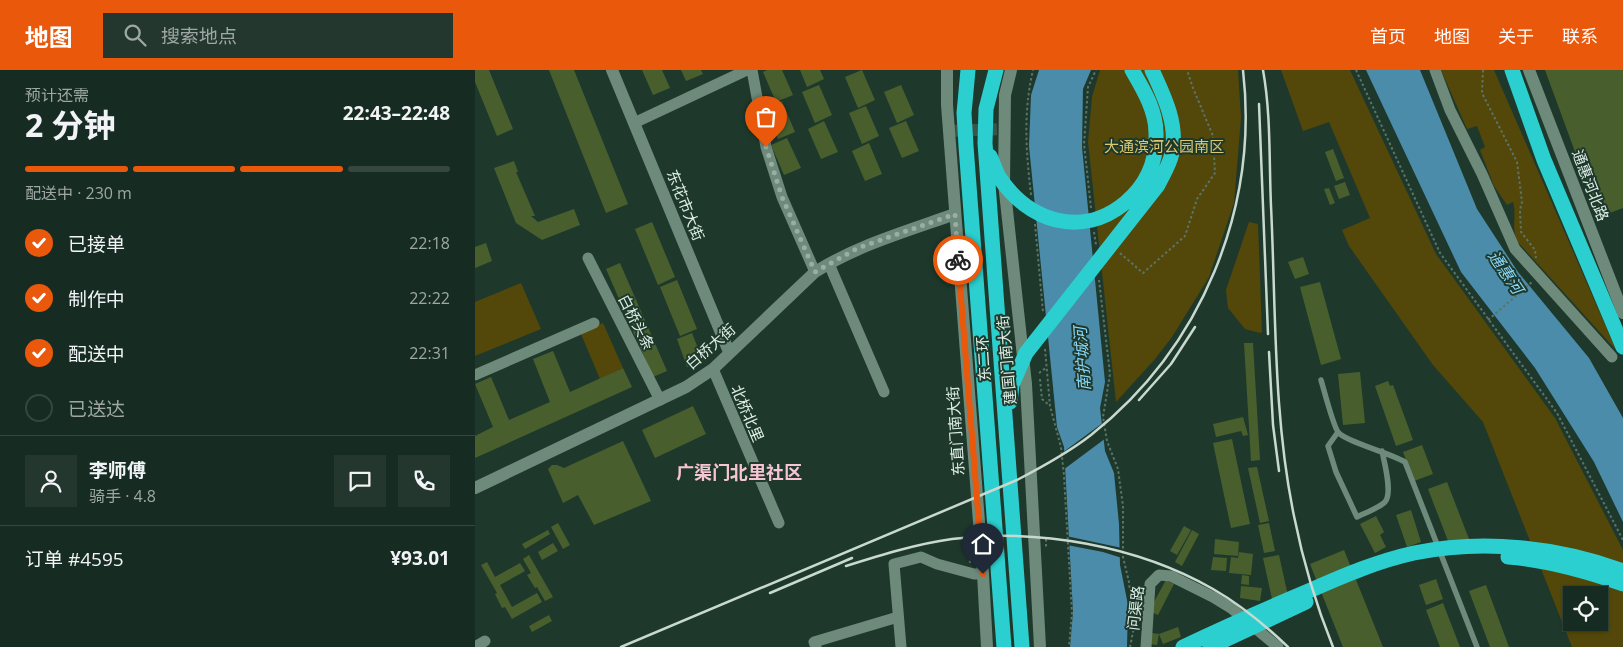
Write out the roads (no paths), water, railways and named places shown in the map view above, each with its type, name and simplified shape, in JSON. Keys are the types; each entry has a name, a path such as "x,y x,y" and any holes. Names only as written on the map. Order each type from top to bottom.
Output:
{"highway":[{"path":"957,70 964,113"},
{"name":"东二环","path":"967,70 964,113 1004,647"},
{"name":"东二环","path":"996,70 986,109 985,143 1022,647"},
{"path":"1007,446 1012,385 1018,368 1036,340 1158,185 1172,154 1172,120 1152,70"},
{"path":"1502,70 1522,126 1551,193 1576,238"},
{"path":"1512,70 1617,352"},
{"path":"985,143 998,175 1013,196 1028,208 1043,216 1059,221 1092,221 1107,215 1132,197 1145,182 1153,165 1156,131 1152,112 1133,72"},
{"path":"1183,647 1361,568 1415,553 1477,546 1513,547 1586,558 1623,571"},
{"path":"1210,647 1363,576 1428,559 1461,555 1515,557 1572,567 1623,584"}],"street":[{"name":"东花市大街","path":"612,70 729,352"},
{"path":"634,123 747,70"},
{"path":"752,70 766,147 782,197 815,272"},
{"path":"947,70 947,105 955,214"},
{"name":"建国门南大街","path":"1011,70 1005,95 1004,184 1025,384 1040,647"},
{"path":"1435,70 1450,110 1482,174 1515,249 1538,276 1617,352"},
{"name":"通惠河北路","path":"1529,70 1623,313"},
{"name":"白桥大街","path":"475,488 686,387 713,369 815,272 829,264 858,248 955,214"},
{"name":"东直门南大街","path":"955,214 987,647"},
{"name":"白桥头条","path":"588,258 660,400"},
{"path":"829,264 884,392"},
{"path":"475,375 594,323"},
{"name":"北桥北里","path":"713,369 779,523"},
{"path":"901,647 894,564 921,557 937,564 974,574 983,574"},
{"name":"问渠路","path":"1146,647 1150,584 1159,575 1171,576 1213,597 1231,608 1278,647"},
{"path":"816,647 814,642 898,617"}],"lane":[{"path":"1321,380 1338,432 1347,440 1382,451 1405,462 1477,647"},
{"path":"1338,432 1329,446 1336,472 1357,517 1384,503 1387,499 1388,478 1382,451"}],"water":[{"name":"南护城河","path":"1039,70 1091,70 1083,89 1082,147 1105,382 1100,408 1105,451 1114,473 1119,524 1120,565 1128,605 1127,647 1070,647 1073,612 1064,447 1057,427 1029,146 1031,95"},
{"name":"通惠河","path":"1366,70 1420,70 1477,209 1518,272 1589,358 1623,418 1623,522 1594,462 1535,368 1461,272"}],"tunnel":[{"path":"949,131 1005,129"}],"railway":[{"path":"621,647 1017,480 1082,442 1130,400 1163,361 1192,318 1214,272 1231,224 1241,173 1246,122 1243,70"},
{"path":"1263,70 1269,121 1276,362 1282,439 1287,478 1301,550 1310,583 1333,647"},
{"path":"1259,104 1268,334"},
{"path":"1139,400 1171,364 1195,327"},
{"path":"1269,352 1273,425 1279,471"},
{"path":"846,566 912,547 952,539 985,536 1019,536 1087,544 1120,551 1184,574 1233,602 1271,631 1288,647"},
{"path":"770,593 852,558"}],"district":[{"name":"广渠门北里社区","path":"739,472"}],"park label":[{"name":"大通滨河公园南区","path":"1164,146"}]}
